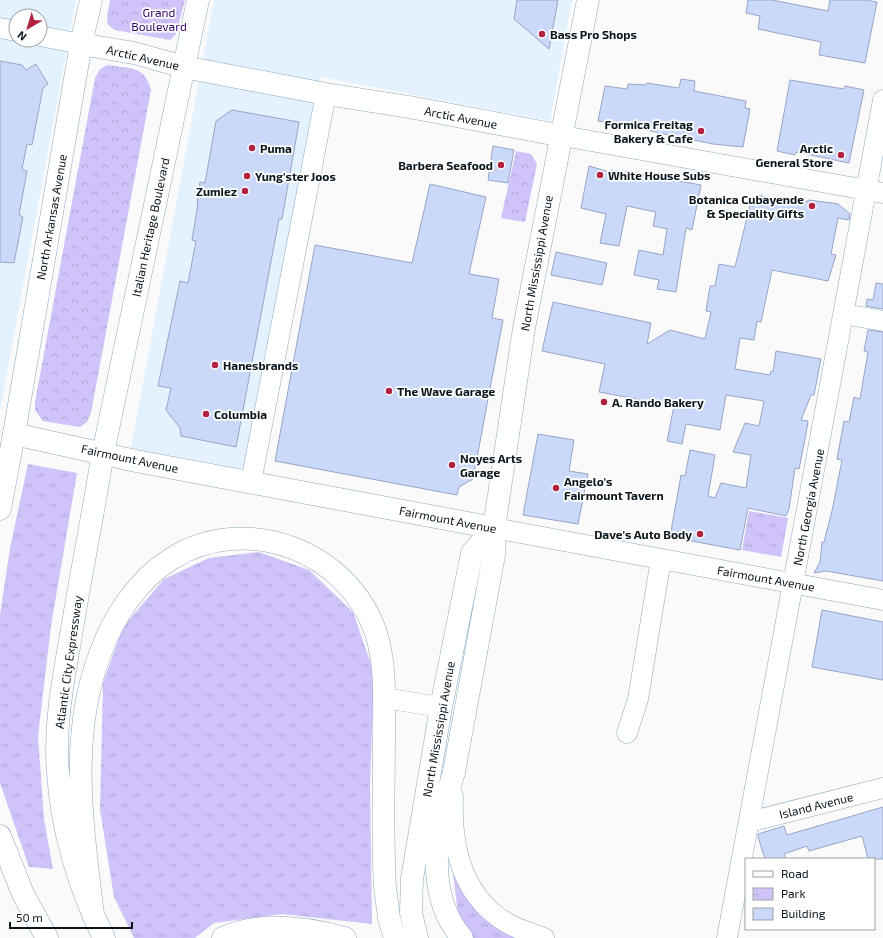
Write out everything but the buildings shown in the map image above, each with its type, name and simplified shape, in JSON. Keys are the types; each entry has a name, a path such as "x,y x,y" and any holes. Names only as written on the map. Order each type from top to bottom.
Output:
{"main road":[{"name":"North Arkansas Avenue","path":"7,433 81,44 91,0"},
{"name":"Italian Heritage Boulevard","path":"103,453 198,0"},
{"name":"North Mississippi Avenue","path":"462,938 450,922 441,898 437,872 438,849 445,802 454,772 494,555 494,528 524,328 557,152 563,136 588,0"},
{"name":"Arctic Avenue","path":"81,44 134,53 184,67 563,136"},
{"name":"Fairmount Avenue","path":"7,433 251,482 494,528"},
{"path":"0,509 7,433"},
{"name":"Atlantic City Expressway","path":"103,453 63,681 57,741 59,786 66,830 75,866 93,915 104,938"},
{"name":"North Mississippi Avenue","path":"417,938 412,913 412,879 441,707 472,553 494,528"},
{"path":"93,915 80,797 81,748 88,698 99,655 124,606 146,579 171,559 200,546 216,541 262,539 292,547 318,560 332,570 353,592 370,620 380,648 384,698 384,872 386,903 395,938"},
{"path":"0,836 11,866 42,930"},
{"path":"0,880 42,930"},
{"path":"223,938 243,932 272,928 336,936"}],"street":[{"name":"Arctic Avenue","path":"48,38 81,44"},
{"path":"251,482 326,94"},
{"name":"North Georgia Avenue","path":"727,938 844,314 875,192 883,100"},
{"name":"Arctic Avenue","path":"563,136 875,192"},
{"path":"844,314 883,321"},
{"name":"Fairmount Avenue","path":"494,528 883,600"},
{"path":"627,733 638,699 661,559"},
{"path":"384,698 441,707"},
{"path":"454,772 454,835 459,862 469,884 483,903 499,918 544,938"},
{"name":"Island Avenue","path":"749,822 883,788"}],"shaded area":[{"path":"0,0 76,0 0,410"},
{"path":"214,0 572,0 550,121 321,77 249,470 131,448"}],"green space":[{"name":"Grand Boulevard","path":"110,0 185,0 176,34 170,40 115,30 108,25 107,16"},
{"path":"108,65 130,68 141,72 145,76 151,90 91,413 87,422 80,427 43,421 35,410 35,402 95,78 100,69"},
{"path":"516,151 531,154 537,164 525,222 501,218"},
{"path":"28,464 77,473 51,626 38,736 44,819 53,869 29,867 0,783 0,615 10,548"},
{"path":"749,511 788,518 781,557 742,550"},
{"path":"259,552 309,570 353,612 374,673 370,784 372,924 282,914 214,923 195,938 134,938 114,897 100,810 103,683 123,627 164,579 209,558"},
{"path":"453,873 483,918 525,938 474,938 458,914"}],"place":[{"name":"Bass Pro Shops","path":"542,34"},
{"name":"Formica Freitag Bakery & Cafe","path":"701,131"},
{"name":"Puma","path":"252,148"},
{"name":"Arctic General Store","path":"841,155"},
{"name":"Barbera Seafood","path":"501,165"},
{"name":"White House Subs","path":"600,175"},
{"name":"Yung'ster Joos","path":"247,176"},
{"name":"Zumiez","path":"245,191"},
{"name":"Botanica Cubayende & Speciality Gifts","path":"812,206"},
{"name":"Hanesbrands","path":"215,365"},
{"name":"The Wave Garage","path":"389,391"},
{"name":"A. Rando Bakery","path":"604,402"},
{"name":"Columbia","path":"206,414"},
{"name":"Noyes Arts Garage","path":"452,465"},
{"name":"Angelo's Fairmount Tavern","path":"556,488"},
{"name":"Dave's Auto Body","path":"700,534"}]}
